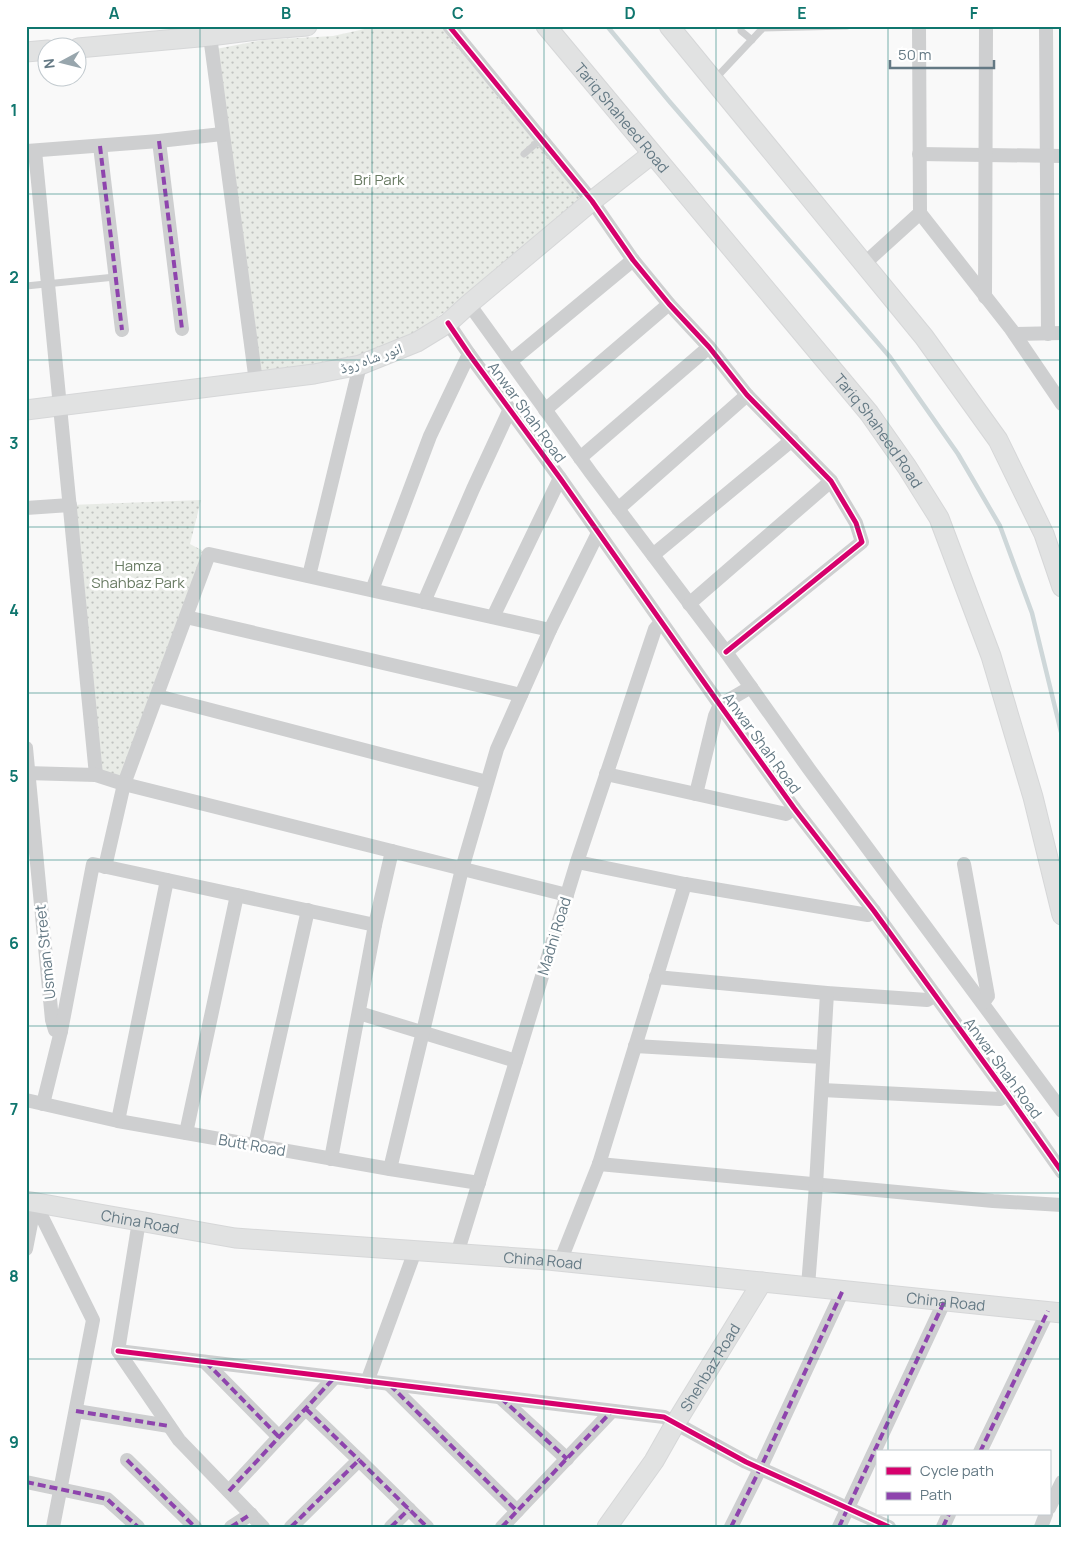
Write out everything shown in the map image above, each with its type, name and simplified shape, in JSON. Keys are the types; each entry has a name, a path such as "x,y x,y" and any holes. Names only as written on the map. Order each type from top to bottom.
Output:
{"main road":[{"path":"88,47 210,36 257,28 308,26"},
{"name":"Tariq Shaheed Road","path":"546,26 869,413 907,467 939,518 991,656 1033,797 1062,915"},
{"path":"669,26 924,336 998,440 1044,534 1062,587"},
{"name":"انور شاہ روڈ","path":"26,410 314,374 360,365 417,342 448,323 592,201 652,154"},
{"name":"China Road","path":"31,1202 235,1238 560,1262 1055,1312"},
{"name":"Shehbaz Road","path":"608,1527 654,1461 762,1282"}],"street":[{"path":"449,26 592,201 633,260 669,304 709,346 747,395 831,481 856,523 862,542 726,652"},
{"path":"919,26 920,214 1015,334 1062,404"},
{"path":"985,297 986,26"},
{"path":"1015,334 1055,334 1047,156 1046,26"},
{"path":"210,36 256,382"},
{"path":"96,775 49,284 31,151 222,134"},
{"path":"159,141 182,329"},
{"path":"100,146 122,330"},
{"path":"919,154 1062,156"},
{"path":"864,263 920,214"},
{"path":"511,361 633,260"},
{"name":"Anwar Shah Road","path":"469,304 580,458 726,652 809,769 1062,1111"},
{"path":"545,410 669,304"},
{"name":"Anwar Shah Road","path":"448,323 794,808 874,911 1062,1172"},
{"path":"580,458 709,346"},
{"path":"372,590 430,436 469,354"},
{"path":"309,576 360,365"},
{"path":"618,509 747,395"},
{"path":"424,602 510,409"},
{"path":"653,555 792,440"},
{"path":"493,617 560,478"},
{"path":"689,604 831,481"},
{"path":"26,508 70,505"},
{"path":"390,1169 462,869 497,749 550,630 598,533"},
{"path":"105,866 124,784 209,554 550,630"},
{"path":"186,617 522,695"},
{"name":"Madni Road","path":"457,1254 577,862 655,629 661,622"},
{"path":"696,794 715,716 720,705 751,687"},
{"path":"157,696 487,782"},
{"name":"Usman Street","path":"26,748 52,1020 55,1030 61,1031"},
{"path":"27,773 96,775 124,784 567,895"},
{"path":"606,774 786,814 794,808"},
{"path":"331,1159 375,925 392,851"},
{"path":"577,862 685,884 868,915 874,911"},
{"path":"43,1104 61,1031 93,864 375,925"},
{"path":"964,864 988,996 983,1003"},
{"path":"118,1121 167,880"},
{"path":"560,1262 599,1164 685,884"},
{"path":"186,1133 237,895"},
{"path":"255,1145 308,910"},
{"path":"656,976 827,993 928,1000 935,995"},
{"path":"808,1286 827,993"},
{"path":"358,1013 516,1061"},
{"path":"635,1046 823,1057"},
{"path":"822,1090 1000,1099 1007,1094"},
{"name":"Butt Road","path":"26,1100 118,1121 479,1183"},
{"path":"599,1164 992,1201 1062,1205"},
{"path":"26,1249 31,1202"},
{"path":"31,1202 93,1320 53,1527"},
{"path":"139,1221 118,1351 179,1440 263,1527"},
{"path":"367,1382 415,1251"},
{"path":"731,1527 843,1290"},
{"path":"839,1527 945,1300"},
{"path":"981,1450 1055,1312"},
{"path":"118,1351 664,1417 760,1469 889,1527"},
{"path":"205,1362 279,1437"},
{"path":"228,1491 334,1378"},
{"path":"390,1384 518,1511"},
{"path":"501,1398 567,1459"},
{"path":"306,1409 427,1527"},
{"path":"76,1411 170,1426"},
{"path":"502,1527 612,1411"},
{"path":"126,1460 195,1527"},
{"path":"291,1527 359,1460"},
{"path":"26,1482 107,1499 132,1524"},
{"path":"1050,1506 1062,1482"},
{"path":"391,1527 409,1509"},
{"path":"230,1527 251,1514"}],"lane":[{"path":"741,26 741,31 752,40"},
{"path":"714,80 762,28 847,26"},
{"path":"524,154 541,139"},
{"path":"26,286 115,277"}],"green space":[{"name":"Bri Park","path":"378,26 440,26 581,198 466,297 410,336 359,357 261,376 216,49 263,40 333,36"},
{"name":"Hamza Shahbaz Park","path":"201,500 190,544 209,554 124,784 96,775 70,505"}],"waterway":[{"path":"607,26 669,101 890,357 958,454 1000,526 1032,613 1062,736"}],"marked path":[{"path":"159,141 182,329"},
{"path":"100,146 122,330"},
{"path":"731,1527 843,1290"},
{"path":"839,1527 945,1300"},
{"path":"981,1450 1048,1311"},
{"path":"206,1362 279,1437"},
{"path":"229,1491 334,1378"},
{"path":"390,1385 517,1511"},
{"path":"501,1398 567,1459"},
{"path":"306,1409 359,1460"},
{"path":"76,1411 169,1426"},
{"path":"502,1527 612,1411"},
{"path":"127,1460 195,1527"},
{"path":"291,1527 359,1460 427,1527"},
{"path":"26,1482 107,1499 138,1527"},
{"path":"391,1527 409,1509"},
{"path":"231,1527 251,1514"},
{"path":"943,1527 948,1516"}],"cycle path":[{"path":"449,26 592,201 633,260 669,304 709,347 747,395 831,481 856,523 862,542 726,652"},
{"path":"448,323 794,808 874,911 1062,1172"},
{"path":"118,1351 664,1417 746,1462 889,1527"}]}
